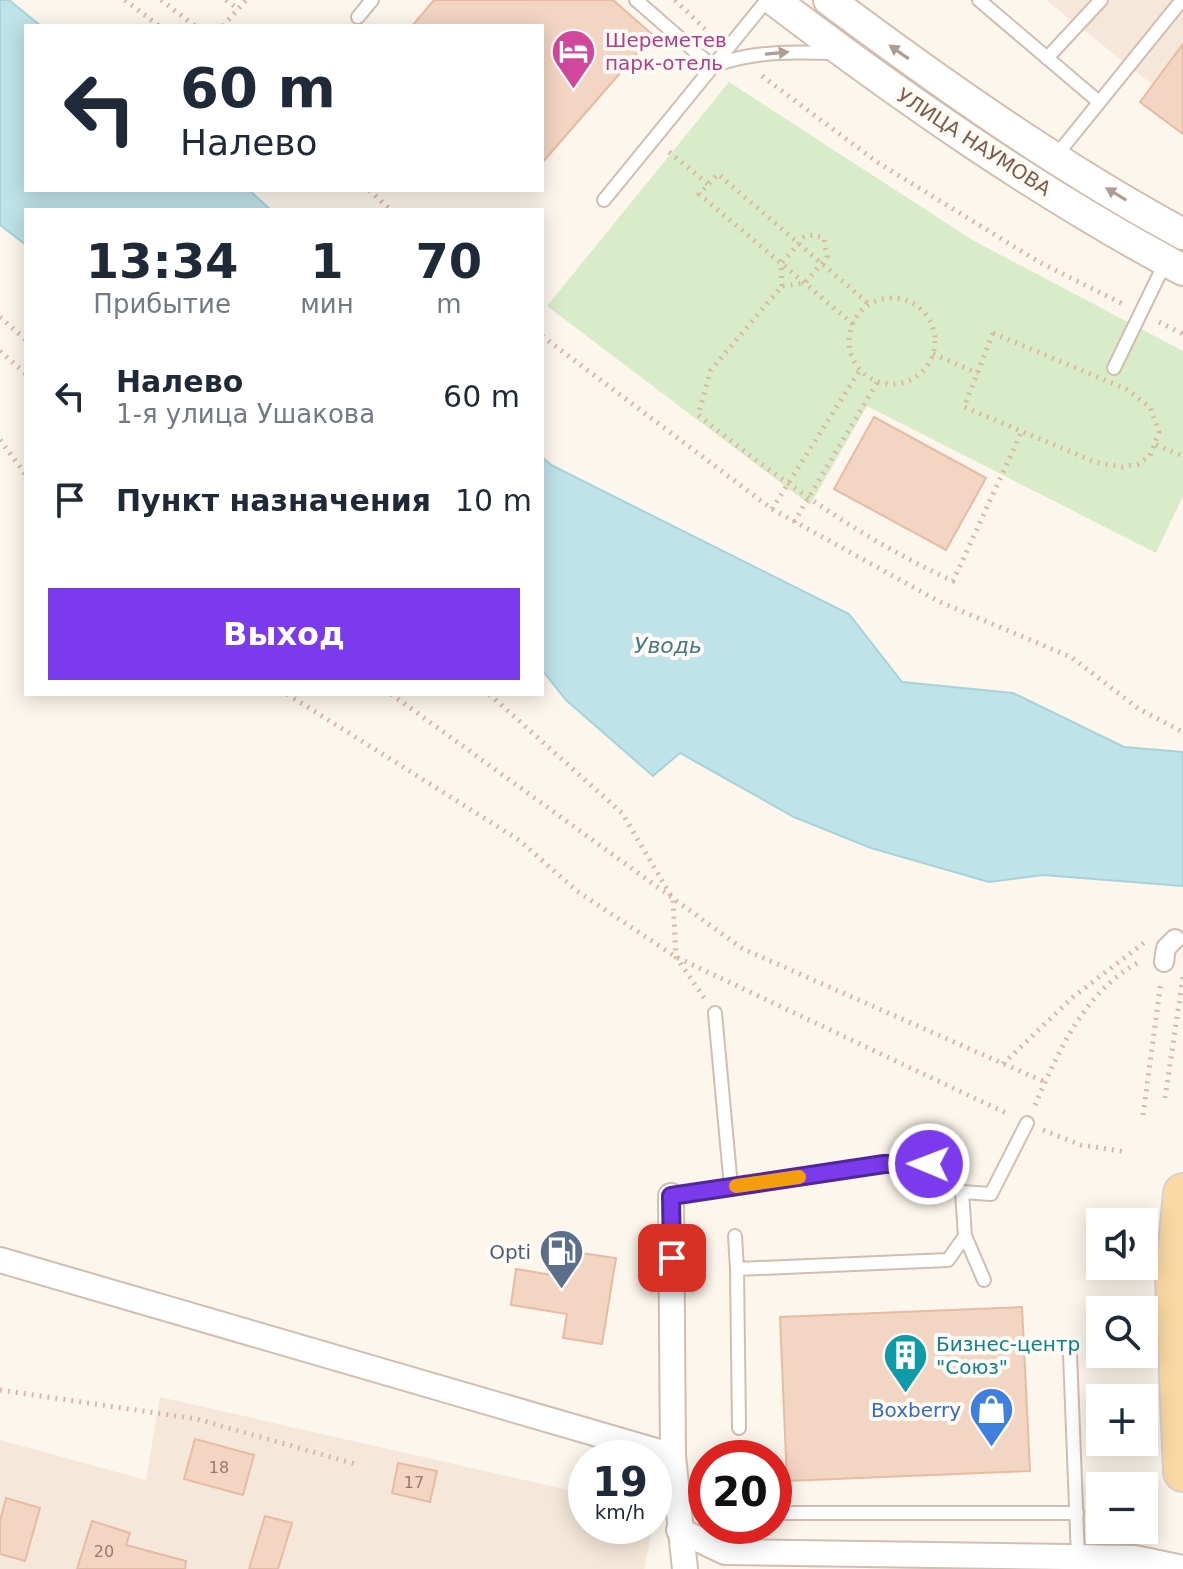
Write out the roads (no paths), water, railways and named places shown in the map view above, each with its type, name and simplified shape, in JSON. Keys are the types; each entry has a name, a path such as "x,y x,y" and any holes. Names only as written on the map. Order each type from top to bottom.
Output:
{"main road":[{"path":"1183,1193 1175,1279 1183,1472"}],"street":[{"name":"УЛИЦА НАУМОВА","path":"774,0 843,53 1025,176 1174,266"},
{"name":"УЛИЦА НАУМОВА","path":"829,0 899,52 1055,157 1183,234"},
{"path":"1164,962 1168,944 1175,939"},
{"path":"671,1196 673,1456 685,1569"},
{"path":"0,1260 673,1456"},
{"path":"679,1530 725,1552 1135,1558 1183,1568"}],"lane":[{"path":"358,17 372,0"},
{"path":"636,0 713,67"},
{"path":"604,200 713,67 732,53 767,0"},
{"path":"979,0 1099,102"},
{"path":"1047,58 1101,0"},
{"path":"1055,157 1182,0"},
{"path":"732,53 843,53"},
{"path":"1114,368 1141,313 1174,266"},
{"path":"715,1013 731,1187"},
{"path":"671,1196 884,1164 929,1164 962,1192 991,1194 1027,1123"},
{"path":"962,1192 965,1236 984,1280"},
{"path":"735,1236 739,1428"},
{"path":"737,1269 948,1260 965,1236"},
{"path":"1070,1354 1078,1557"},
{"path":"792,1513 1077,1513"}],"water":[{"path":"0,0 9,0 39,24 24,24 24,192 251,192 269,208 24,208 24,243 0,225"},
{"name":"Уводь","path":"544,459 849,614 902,682 1013,693 1124,747 1183,752 1183,886 1043,875 989,882 871,848 794,817 680,753 653,776 566,700 544,672"}],"place":[{"name":"Шереметев парк-отель","path":"574,90"},
{"name":"Opti","path":"562,1291"},
{"name":"Бизнес-центр \"Союз\"","path":"905,1394"},
{"name":"Boxberry","path":"992,1449"}]}
